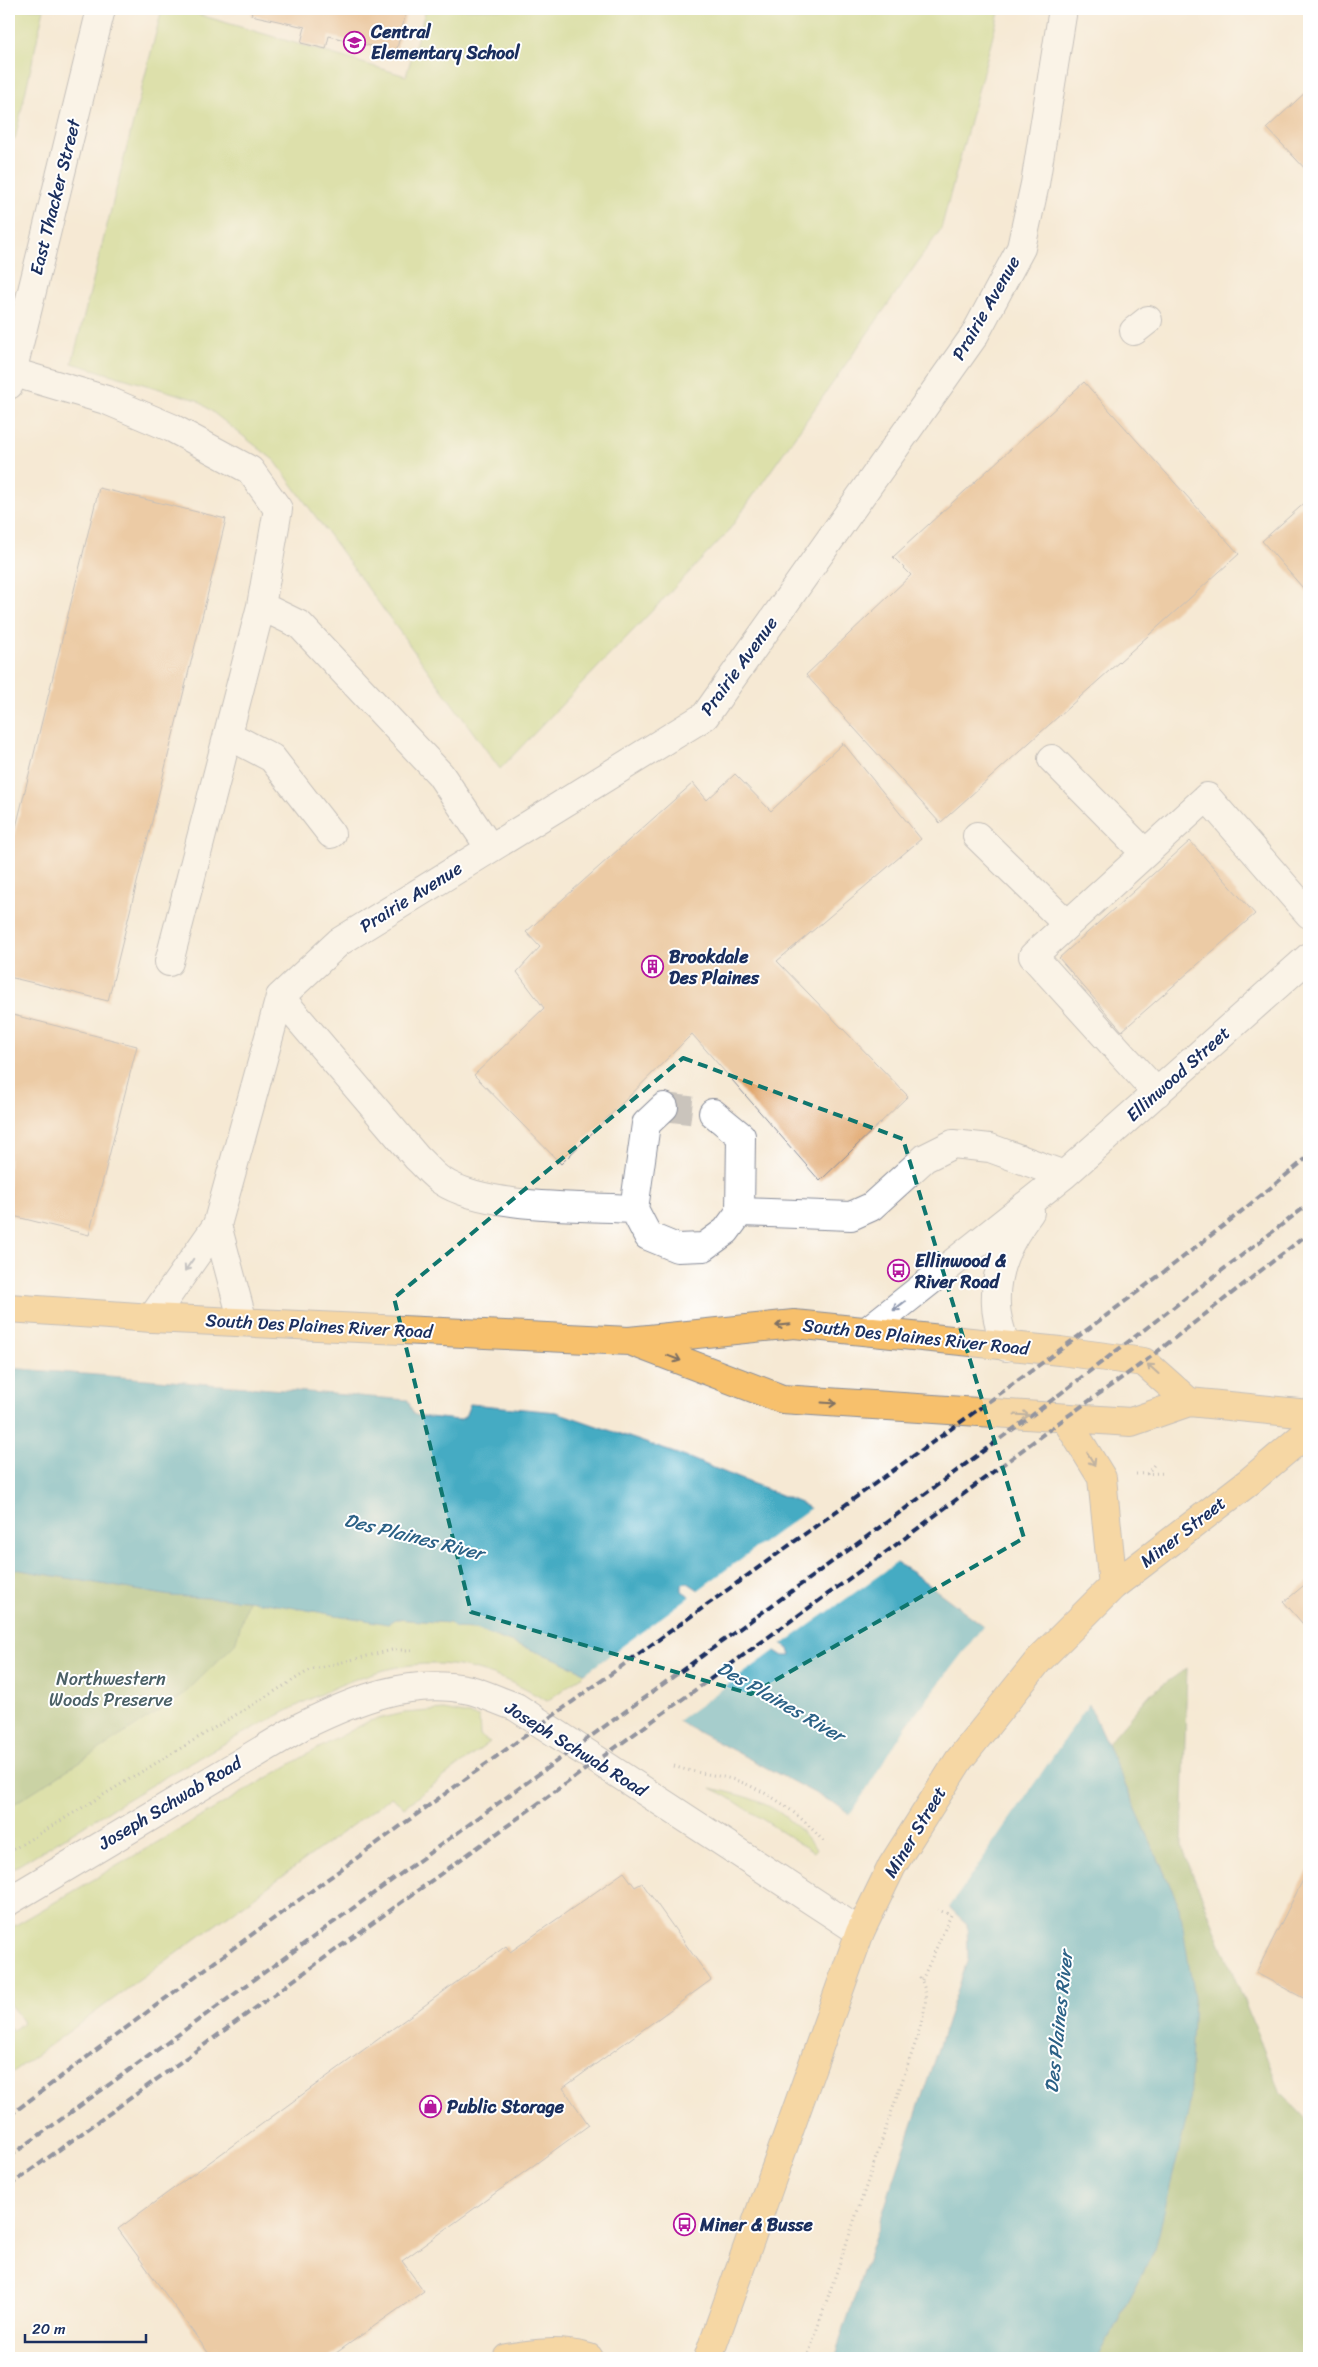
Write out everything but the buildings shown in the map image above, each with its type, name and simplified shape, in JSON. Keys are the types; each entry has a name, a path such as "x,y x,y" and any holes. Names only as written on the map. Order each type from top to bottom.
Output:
{"main road":[{"name":"South Des Plaines River Road","path":"9,1308 152,1318 629,1341 794,1324 867,1330 1144,1362 1189,1402"},
{"name":"South Des Plaines River Road","path":"629,1341 782,1399 1131,1422 1189,1402 1309,1414"},
{"path":"1064,1418 1102,1478 1113,1586"},
{"name":"Miner Street","path":"708,2358 860,1932 892,1866 959,1760 1038,1660 1113,1586 1250,1481 1309,1431"},
{"path":"507,2358 546,2352 575,2354 589,2358"}],"street":[{"name":"East Thacker Street","path":"10,378 101,9"},
{"name":"Prairie Avenue","path":"280,997 338,942 705,716 974,336 1021,248 1035,184 1063,9"},
{"path":"10,378 106,400 172,428 250,470 278,509 261,606 170,962"},
{"path":"261,606 300,625 440,774 490,848"},
{"path":"228,735 272,758 331,834"},
{"path":"1052,759 1145,853"},
{"path":"1157,1093 1033,956 1207,797 1309,914"},
{"path":"977,836 1067,924"},
{"name":"Ellinwood Street","path":"867,1330 1055,1182 1309,957"},
{"path":"280,997 417,1158 442,1181 471,1194 510,1202 634,1209"},
{"path":"152,1318 217,1225 280,997"},
{"path":"664,1108 646,1124 634,1209 648,1236 677,1248 704,1247 726,1231 740,1212 741,1136 713,1114"},
{"path":"740,1212 851,1216 871,1207 925,1158 953,1144 990,1148 1055,1182"},
{"name":"Ellinwood Street","path":"1006,1347 996,1306 997,1281 1002,1259 1016,1232 1055,1182"},
{"path":"217,1225 242,1322"},
{"name":"Joseph Schwab Road","path":"9,1901 302,1726 339,1708 369,1697 407,1687 436,1686 470,1690 516,1707 860,1932"}],"path":[{"path":"1147,1474 1156,1462"},
{"path":"1132,1474 1166,1473"},
{"path":"668,1764 740,1782 782,1802 810,1826 824,1842"},
{"path":"922,1981 951,1915 938,1910"},
{"path":"808,2358 916,2041 926,2001 922,1981 918,1975"}],"highlighted area":[{"path":"683,1058 903,1139 1024,1538 751,1694 471,1612 394,1298"}],"green space":[{"path":"9,9 44,9 15,139 9,138"},
{"path":"162,9 180,9 406,76 426,9 1000,9 941,229 727,533 500,769 275,461 197,400 72,363"},
{"name":"Northwestern Woods Preserve","path":"9,1568 171,1596 248,1600 396,1619 450,1623 455,1628 475,1629 556,1659 586,1673 547,1701 493,1675 464,1667 433,1664 412,1665 372,1673 314,1697 209,1752 9,1871"},
{"path":"9,1568 171,1596 248,1600 235,1644 181,1697 9,1807"},
{"path":"1187,1668 1182,1847 1281,2093 1309,2122 1309,2358 1098,2358 1155,2249 1180,1908 1107,1744 1150,1694"},
{"path":"444,1710 479,1717 480,1736 490,1742 404,1807 391,1797 9,2075 9,2026 13,2031 23,2022 9,2003 9,1929 308,1754 369,1721 404,1713"},
{"path":"711,1788 758,1801 770,1807 792,1823 816,1849 813,1852 725,1795"}],"water":[{"name":"Des Plaines River","path":"9,1368 408,1400 413,1414 418,1416 459,1420 465,1417 470,1404 557,1412 689,1458 803,1504 913,1573 1089,1704 1180,1908 1194,1998 1189,2109 1155,2249 1098,2358 834,2358 968,1959 967,1924 841,1807 586,1673 556,1659 475,1629 455,1628 450,1623 396,1619 388,1624 248,1600 171,1596 9,1568","holes":["688,1583 789,1649 791,1656 783,1656 682,1591 682,1584","909,1722 1022,1799 1019,1805 906,1727"]}],"pier":[{"path":"812,1507 899,1561 780,1646 697,1591"},
{"path":"692,1595 777,1649 675,1723 583,1675"},
{"path":"985,1624 1090,1702 948,1909 849,1817 906,1727","holes":["910,1725 1019,1800 1018,1802 909,1726"]}],"tunnel":[{"path":"664,1107 713,1113"}],"railway":[{"path":"9,2116 307,1894 1062,1348 1249,1206 1309,1156"},
{"path":"9,2157 872,1533 1031,1416 1309,1204"},
{"path":"9,2186 893,1547 1065,1418 1144,1362 1309,1233"}],"place":[{"name":"Central Elementary School","path":"355,42"},
{"name":"Brookdale Des Plaines","path":"653,967"},
{"name":"Ellinwood & River Road","path":"899,1271"},
{"name":"Public Storage","path":"431,2107"},
{"name":"Miner & Busse","path":"684,2225"}]}
